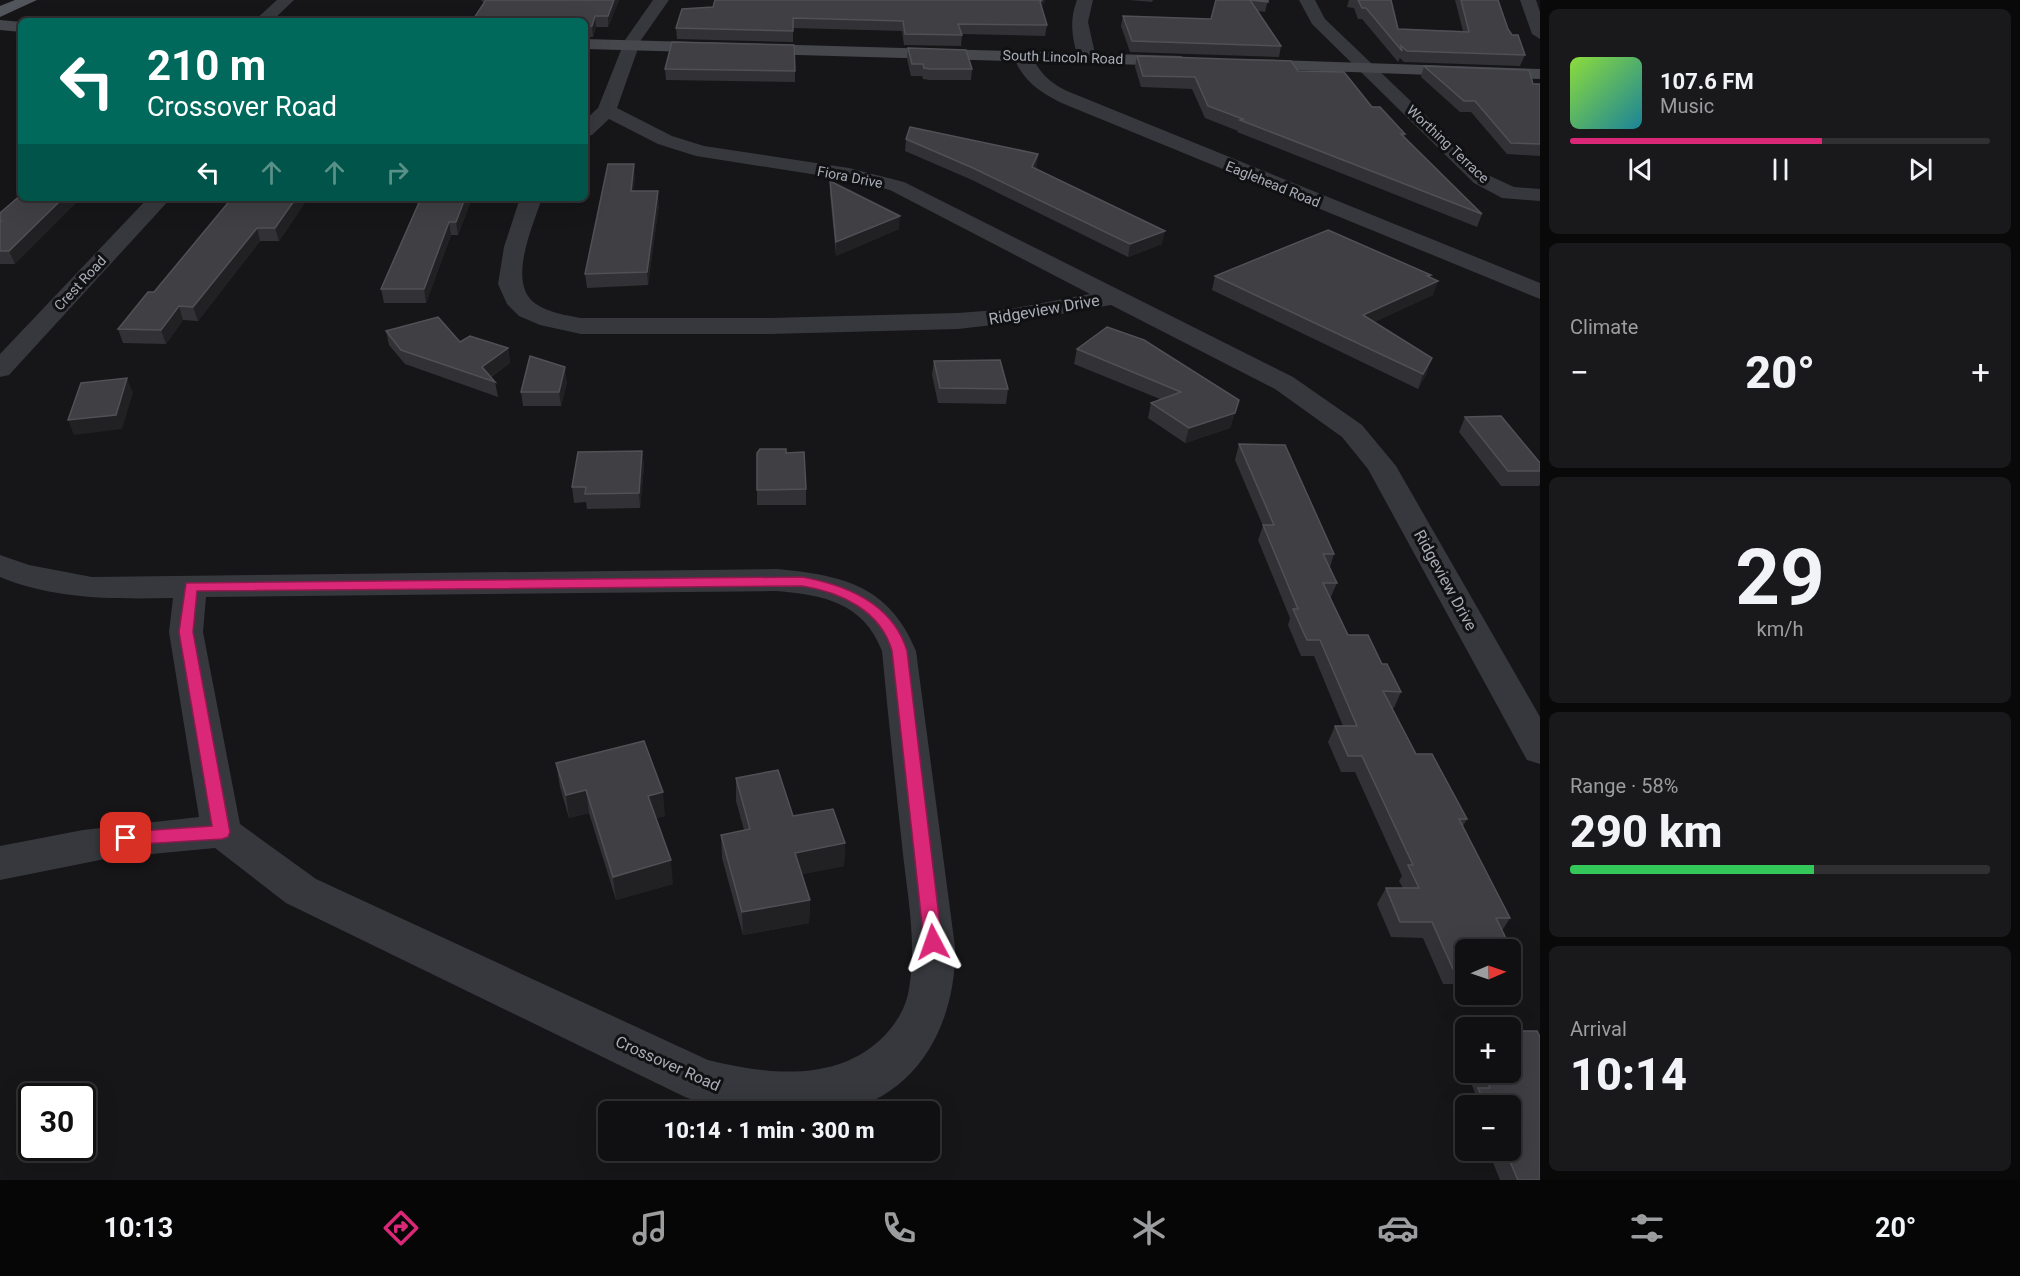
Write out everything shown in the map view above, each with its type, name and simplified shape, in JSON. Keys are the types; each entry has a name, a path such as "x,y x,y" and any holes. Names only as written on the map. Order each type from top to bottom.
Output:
{"main road":[{"path":"0,12 29,0"}],"street":[{"path":"265,18 286,0"},
{"path":"588,128 607,110 630,45 661,0"},
{"path":"1085,0 1079,26 1087,58"},
{"name":"Worthing Terrace","path":"1307,0 1318,21 1482,179 1510,193 1540,195"},
{"path":"1528,0 1540,34"},
{"path":"0,25 18,27"},
{"name":"South Lincoln Road","path":"588,44 1204,62"},
{"name":"Eaglehead Road","path":"1022,56 1025,66 1036,81 1092,110 1540,292"},
{"path":"1228,63 1540,74"},
{"name":"Fiora Drive","path":"607,110 645,131 702,152 858,176 897,186 1114,297"},
{"name":"Crest Road","path":"0,369 157,201"},
{"name":"Ridgeview Drive","path":"530,201 508,272 508,288 516,302 531,314 560,323 581,326 758,326 958,321 1010,316 1114,297 1284,383 1352,431 1381,466 1540,750"},
{"name":"Crossover Road","path":"0,565 21,574 92,588 776,580 824,585 863,602 888,624 899,651 932,923 934,961 931,989 924,1017 910,1043 890,1064 866,1078 838,1089 803,1095 770,1096 738,1092 702,1081 301,891 222,832"},
{"path":"0,863 110,840 222,832 186,632 191,586"}],"building":[{"path":"486,0 614,0 608,16 595,16 592,26 588,26 588,18 474,18"},
{"path":"715,0 1042,0 1040,2 1047,25 958,24 962,35 905,34 903,21 793,18 793,31 676,28 682,9 713,7"},
{"path":"1216,0 1250,0 1281,46 1132,41 1123,16 1211,19"},
{"path":"1358,0 1391,0 1398,29 1469,32 1461,0 1498,0 1508,29 1512,35 1518,35 1525,55 1407,51 1401,46 1402,51 1366,8 1362,8"},
{"path":"672,42 794,45 795,71 665,69"},
{"path":"908,48 966,50 972,69 924,68 923,64 912,64"},
{"path":"1137,56 1291,61 1298,71 1344,72 1372,107 1380,107 1405,134 1401,134 1482,214 1208,106 1195,77 1143,76"},
{"path":"1424,66 1529,70 1533,84 1540,84 1540,144 1511,143 1475,101 1464,101"},
{"path":"910,127 1038,154 1032,167 1165,231 1130,244 973,168 906,139"},
{"path":"608,164 634,164 631,191 658,191 647,272 585,274"},
{"path":"830,181 900,216 836,242"},
{"path":"18,198 18,201 60,201 9,251 0,251 0,213"},
{"path":"230,201 294,201 275,228 257,228 193,307 179,306 161,330 118,329 148,292 154,292"},
{"path":"420,201 464,201 456,222 449,222 424,289 381,289"},
{"path":"1328,230 1431,275 1427,276 1438,281 1363,315 1432,358 1423,374 1215,276"},
{"path":"438,317 460,342 470,336 508,348 482,367 495,382 401,350 386,331"},
{"path":"1107,327 1144,340 1239,400 1235,413 1189,428 1151,403 1181,392 1077,349"},
{"path":"530,356 565,367 559,392 521,392"},
{"path":"1000,360 1008,389 940,388 934,361"},
{"path":"127,378 116,415 68,420 81,383"},
{"path":"1501,416 1540,463 1540,471 1508,471 1465,417"},
{"path":"1239,444 1285,445 1334,554 1323,554 1337,583 1323,583 1348,635 1368,635 1382,664 1387,664 1401,692 1383,691 1416,754 1432,754 1467,819 1459,819 1510,918 1496,918 1506,939 1455,939 1455,969 1432,922 1400,922 1386,888 1419,888 1408,865 1413,865 1362,756 1348,756 1335,726 1357,726 1320,640 1307,640 1293,609 1298,609 1263,525 1274,525"},
{"path":"760,449 786,449 786,453 804,452 806,489 757,490 757,453"},
{"path":"642,451 639,493 585,494 586,487 572,487 578,452"},
{"path":"644,741 663,792 648,796 671,860 613,877 586,790 566,795 556,763"},
{"path":"778,770 793,816 833,809 845,843 795,853 810,900 742,912 721,835 750,829 736,778"},
{"path":"1521,1031 1537,1031 1540,1037 1540,1180 1518,1180 1510,1161 1521,1161 1521,1095 1481,1095 1478,1088 1490,1088 1488,1083 1521,1083"}],"route":[{"path":"126,838 222,832 186,632 191,586 776,580 802,582 824,585 846,592 877,612 895,636 899,651 933,942"}]}
